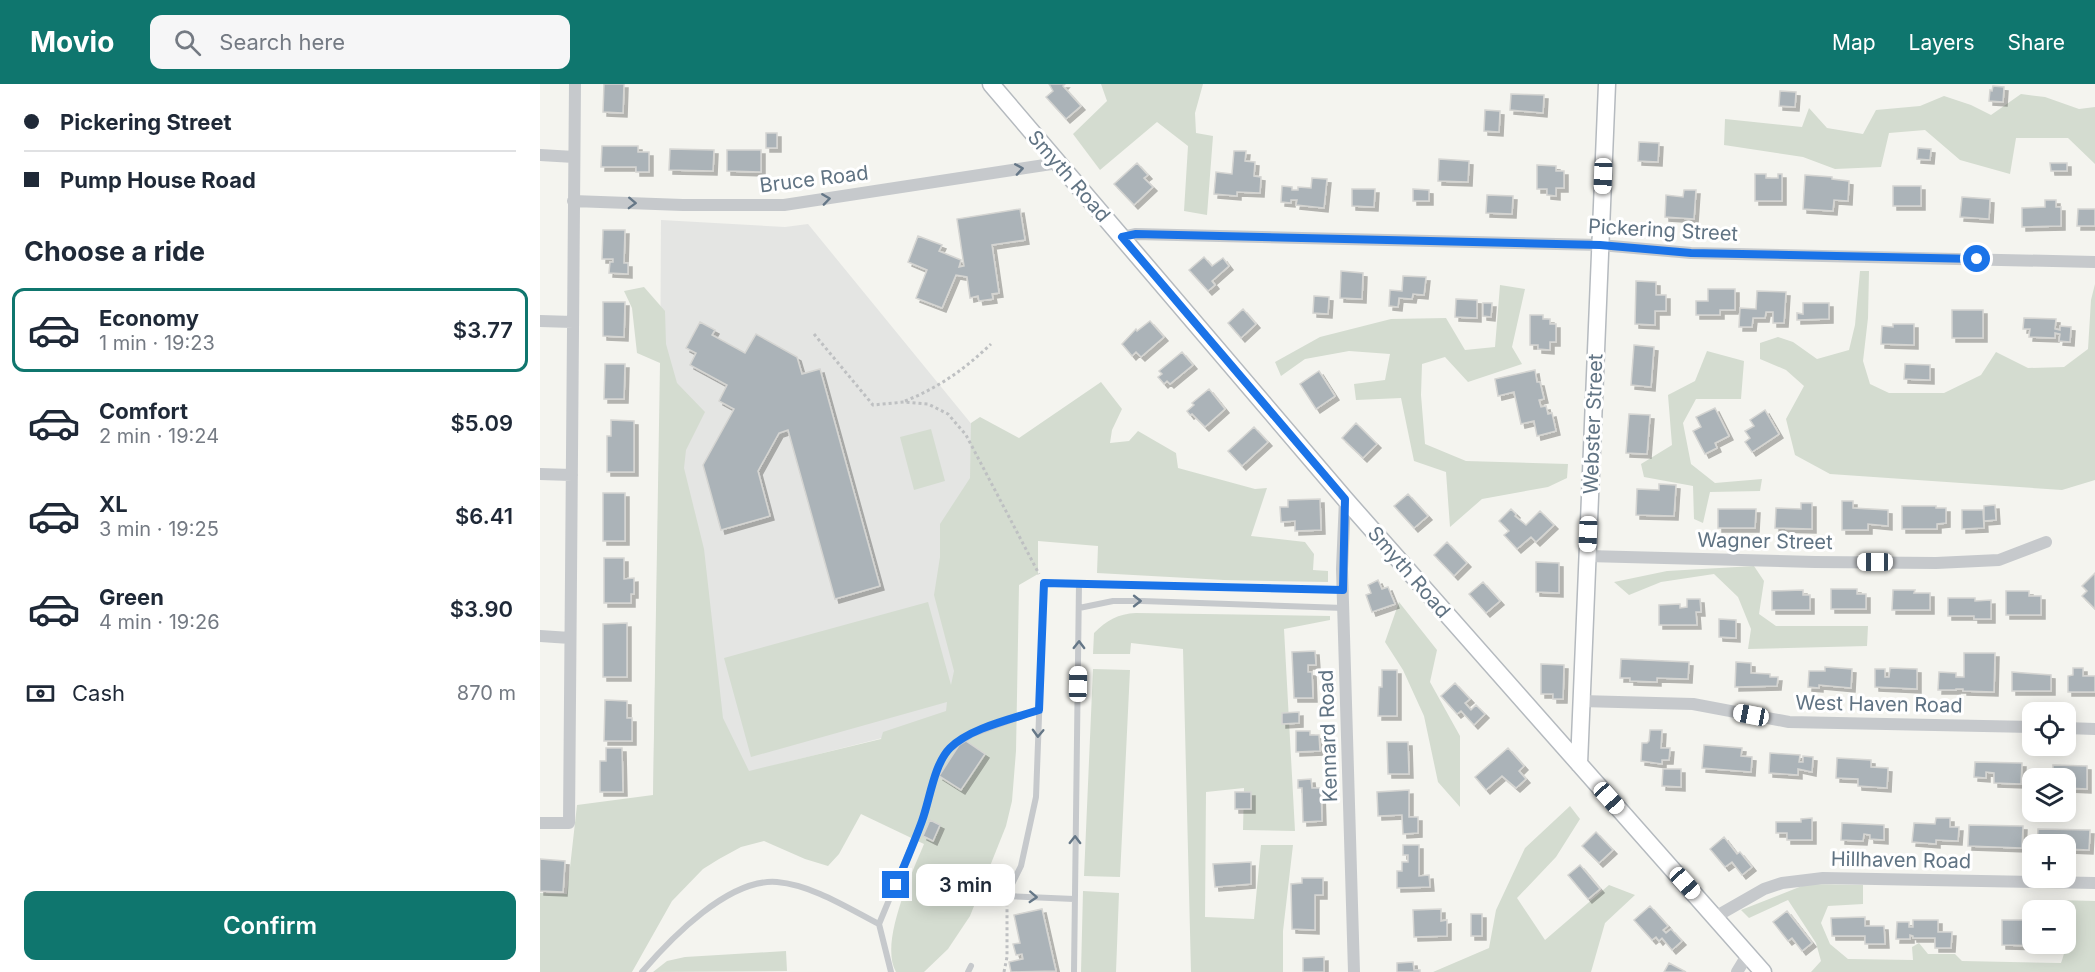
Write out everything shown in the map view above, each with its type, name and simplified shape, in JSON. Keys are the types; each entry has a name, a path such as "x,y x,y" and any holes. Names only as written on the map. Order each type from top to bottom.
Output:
{"street":[{"path":"540,823 569,823 575,84"},
{"name":"Smyth Road","path":"991,84 1345,499 1763,972"},
{"name":"Webster Street","path":"1579,764 1607,84"},
{"path":"540,155 574,156"},
{"name":"Bruce Road","path":"573,201 683,205 784,204 1058,163"},
{"name":"Pickering Street","path":"1122,237 1136,234 1600,245 1691,253 2095,262"},
{"path":"540,321 573,322"},
{"path":"540,474 572,475"},
{"name":"Kennard Road","path":"1345,499 1343,590 1354,972"},
{"name":"Wagner Street","path":"1587,556 1936,563 1999,560 2046,542"},
{"path":"540,636 570,638"},
{"name":"West Haven Road","path":"1581,701 1693,704 1789,722 2022,728"},
{"path":"2076,728 2095,729"},
{"name":"Hillhaven Road","path":"1715,917 1764,889 1782,883 1823,878 2095,883"},
{"path":"1737,972 1748,954"}],"lane":[{"path":"1074,899 1006,896 1021,866 1035,807 1044,583 1343,590"},
{"path":"1074,972 1079,583"},
{"path":"1079,608 1113,601 1344,608"},
{"path":"891,972 879,924 921,824 940,761 958,741 1039,710"},
{"path":"642,972 685,928 732,891 745,885 761,882 792,884 826,897 879,924"}],"path":[{"path":"814,334 873,405 903,402 928,404 948,414 966,435 1044,583"},
{"path":"903,402 949,379 991,344"},
{"path":"1004,972 1007,957 1006,896"}],"shaded area":[{"path":"1101,84 1203,84 1195,113 1196,133 1213,136 1207,215 1184,211 1188,146 1157,122 1100,170 1073,134 1107,101"},
{"path":"2021,94 2045,97 2079,109 2095,107 2095,164 2068,138 2016,138 2010,174 1960,160 1925,130 1889,133 1881,167 1835,169 1803,157 1724,145 1725,119 1802,127 1809,108 1827,128 1863,134 1876,110 1920,106 1944,96 1991,115"},
{"path":"661,220 785,227 808,224 1009,470 989,711 653,796"},
{"path":"1860,271 1869,271 1868,318 1863,361 1870,384 1889,393 1944,393 1981,375 1996,352 2028,368 2064,367 2088,349 2091,300 2095,284 2095,480 2062,490 1830,474 1795,455 1786,419 1804,386 1786,370 1760,359 1760,343 1778,337 1793,342 1817,359 1849,350 1855,325"},
{"path":"1500,285 1525,289 1512,347 1522,364 1468,382 1445,357 1422,364 1421,395 1425,444 1466,461 1568,464 1567,478 1548,487 1482,499 1450,527 1446,472 1414,461 1401,398 1356,400 1354,384 1385,380 1390,354 1349,351 1305,359 1281,376 1275,362 1320,337 1391,319 1446,318 1465,350 1495,347"},
{"path":"644,287 665,311 666,344 677,383 705,412 686,450 684,468 704,549 723,718 749,771 881,739 883,732 946,711 947,702 751,757 724,658 928,602 951,685 954,671 934,595 940,557 940,524 970,478 971,423 980,417 1019,438 1101,382 1122,409 1112,430 1110,443 1129,441 1138,431 1176,453 1178,468 1255,489 1267,488 1251,536 1305,542 1314,554 1313,570 1328,571 1328,582 1224,580 1097,573 1098,546 1038,541 1038,574 1019,585 1016,751 1012,801 1006,826 970,916 948,949 924,972 896,972 892,959 892,944 899,908 924,844 861,814 839,854 828,866 805,859 764,841 741,847 703,869 672,901 632,972 540,972 540,893 567,894 577,805 653,795 660,363 637,353 632,308 624,291"},
{"path":"1707,351 1744,361 1741,399 1696,399 1683,423 1691,464 1715,483 1762,479 1760,491 1710,492 1703,523 1694,519 1693,486 1644,477 1641,464 1672,445 1668,395 1695,381"},
{"path":"931,429 945,481 914,490 900,437"},
{"path":"1754,566 1764,581 1759,614 1776,626 1868,626 1867,646 1748,649 1751,629 1738,597 1714,574 1661,582 1629,595 1614,582 1667,571"},
{"path":"1399,602 1437,650 1430,682 1460,736 1460,807 1438,782 1424,716 1403,670 1385,642"},
{"path":"1136,613 1330,616 1330,620 1284,629 1295,831 1243,830 1244,788 1206,792 1205,917 1254,919 1261,845 1293,845 1283,931 1283,972 1191,972 1183,649 1131,643 1130,654 1093,654 1094,633 1113,618"},
{"path":"1093,669 1130,670 1120,877 1084,876"},
{"path":"1570,806 1580,819 1556,857 1517,898 1545,940 1609,885 1635,895 1605,923 1591,972 1433,972 1489,948 1496,910 1525,848"},
{"path":"1807,884 1863,885 1863,904 1828,906 1821,923 1830,944 1848,959 1913,960 1912,947 1919,943 1928,954 1955,954 1962,961 2061,963 2064,954 2076,954 2076,901 2095,901 2095,972 1811,972 1821,961 1816,943 1788,900 1749,918 1741,910"},
{"path":"1083,891 1119,893 1116,972 1081,972"},
{"path":"786,951 787,971 653,972 667,961 685,957"}],"building":[{"path":"604,84 624,84 623,113 603,112"},
{"path":"1049,84 1065,84 1063,86 1081,106 1066,119 1046,97 1053,91"},
{"path":"1993,86 2004,87 2003,102 1989,101 1990,90 1992,91"},
{"path":"1780,91 1796,92 1795,107 1779,106"},
{"path":"1511,94 1544,95 1543,113 1510,110"},
{"path":"1485,110 1500,111 1499,132 1484,131"},
{"path":"766,133 777,133 777,148 766,148"},
{"path":"1639,142 1659,143 1658,162 1638,161"},
{"path":"602,146 638,146 638,152 649,152 649,172 636,172 636,167 601,167"},
{"path":"1918,148 1931,149 1930,160 1917,159"},
{"path":"670,149 714,150 713,171 669,170"},
{"path":"727,150 761,150 761,172 727,171"},
{"path":"1234,151 1246,151 1245,161 1255,162 1254,176 1261,177 1260,193 1237,192 1237,196 1214,194 1216,172 1232,174"},
{"path":"1439,159 1469,161 1468,182 1438,181"},
{"path":"1137,163 1148,175 1144,178 1153,187 1134,205 1114,184"},
{"path":"2050,163 2067,163 2067,171 2051,171"},
{"path":"1537,165 1556,166 1556,171 1564,171 1564,188 1556,188 1556,196 1547,195 1547,189 1537,189"},
{"path":"1755,174 1766,174 1766,178 1778,178 1778,174 1782,174 1782,201 1755,201"},
{"path":"1805,175 1849,181 1848,201 1834,200 1833,211 1803,209"},
{"path":"1312,178 1327,179 1324,208 1296,205 1297,200 1291,200 1291,203 1281,202 1282,186 1292,187 1292,190 1298,190 1298,187 1311,188"},
{"path":"1893,186 1921,186 1921,206 1893,206"},
{"path":"1352,189 1375,189 1374,207 1352,206"},
{"path":"1413,189 1429,190 1429,201 1413,201"},
{"path":"1684,190 1696,190 1694,219 1665,217 1666,195 1683,197"},
{"path":"1487,195 1513,196 1512,214 1486,213"},
{"path":"1962,197 1990,199 1989,219 1960,217"},
{"path":"2045,200 2056,200 2056,207 2061,207 2061,226 2022,227 2022,208 2045,207"},
{"path":"1020,209 1025,240 992,245 999,293 992,294 993,299 979,301 978,296 970,298 967,277 956,275 942,308 916,298 927,270 908,262 918,236 942,245 939,251 961,260 959,267 964,266 957,219"},
{"path":"2078,209 2095,209 2095,226 2077,226"},
{"path":"603,230 625,230 624,263 628,263 628,274 609,273 610,262 613,262 613,259 602,259"},
{"path":"1204,257 1212,266 1223,258 1229,266 1212,281 1215,285 1208,291 1189,270"},
{"path":"1341,271 1363,273 1362,299 1340,298"},
{"path":"1403,276 1426,277 1424,295 1413,294 1412,299 1399,298 1398,307 1389,306 1390,290 1402,291"},
{"path":"1636,281 1656,282 1656,295 1666,295 1666,311 1655,311 1655,325 1635,324"},
{"path":"1708,289 1735,289 1735,310 1720,310 1720,315 1696,315 1696,301 1708,301"},
{"path":"1757,291 1786,292 1784,323 1773,323 1773,312 1766,312 1765,318 1753,318 1752,327 1739,327 1740,308 1756,309"},
{"path":"1314,296 1329,297 1328,314 1313,313"},
{"path":"1456,299 1477,300 1477,318 1455,317"},
{"path":"603,302 625,302 624,337 603,336"},
{"path":"1483,303 1492,303 1491,317 1483,316"},
{"path":"1803,303 1829,303 1829,319 1797,320 1797,313 1803,314"},
{"path":"1243,309 1256,324 1241,338 1228,323"},
{"path":"1952,310 1983,310 1983,338 1952,338"},
{"path":"1530,315 1543,315 1543,319 1550,319 1550,324 1556,324 1556,342 1550,342 1550,350 1538,349 1538,345 1530,345"},
{"path":"2024,318 2056,319 2055,329 2060,330 2060,326 2071,327 2070,342 2059,341 2060,334 2055,333 2055,338 2029,337 2030,329 2023,329"},
{"path":"1150,321 1164,337 1141,357 1136,352 1132,356 1122,344 1136,329 1137,331"},
{"path":"700,322 715,330 712,335 745,353 756,334 797,357 802,374 820,369 880,586 835,599 788,430 779,433 758,471 770,516 721,530 703,465 734,409 719,401 727,385 690,365 696,353 686,348"},
{"path":"1893,324 1914,324 1914,345 1881,344 1882,326 1893,327"},
{"path":"1634,345 1654,347 1651,387 1631,385"},
{"path":"1182,352 1193,365 1170,384 1167,381 1164,384 1158,377 1162,374 1159,371"},
{"path":"605,364 625,364 624,399 604,399"},
{"path":"1905,364 1930,365 1930,380 1904,379"},
{"path":"1535,370 1544,399 1539,400 1541,407 1546,406 1548,414 1552,413 1556,431 1537,436 1534,421 1521,424 1514,392 1498,396 1495,379"},
{"path":"1319,371 1335,396 1316,409 1300,384"},
{"path":"1209,389 1225,409 1205,427 1187,411 1194,405 1192,403"},
{"path":"1715,408 1729,436 1715,443 1717,448 1705,454 1693,431 1701,427 1696,417"},
{"path":"1765,410 1779,434 1752,452 1745,442 1750,438 1745,431 1754,426 1750,420"},
{"path":"1629,414 1650,415 1647,454 1626,453"},
{"path":"611,420 634,421 634,472 607,472 607,436 611,436"},
{"path":"1356,423 1377,444 1363,458 1342,438"},
{"path":"1254,427 1268,442 1242,466 1228,451"},
{"path":"1659,484 1676,485 1674,516 1636,515 1637,489 1659,490"},
{"path":"603,493 625,493 625,541 603,541"},
{"path":"1408,494 1428,516 1414,528 1394,506"},
{"path":"1320,499 1321,530 1295,531 1295,521 1281,522 1280,507 1288,507 1288,500"},
{"path":"1842,501 1853,501 1853,508 1888,510 1888,526 1868,524 1868,530 1842,530"},
{"path":"1801,503 1812,503 1812,529 1775,528 1776,508 1801,509"},
{"path":"1995,505 1996,520 1984,521 1984,506"},
{"path":"1902,506 1946,508 1946,523 1937,524 1937,529 1902,529"},
{"path":"1511,509 1516,514 1515,516 1526,525 1540,511 1554,525 1536,542 1531,537 1517,549 1504,535 1509,531 1499,521"},
{"path":"1718,509 1756,509 1755,528 1718,528"},
{"path":"1962,510 1983,510 1984,528 1962,529"},
{"path":"1447,542 1467,563 1454,576 1434,555"},
{"path":"604,558 624,558 624,579 634,578 634,594 631,594 631,603 604,603"},
{"path":"1536,562 1559,563 1559,593 1536,592"},
{"path":"2095,573 2095,609 2082,596 2087,591 2082,586"},
{"path":"1378,580 1382,589 1388,587 1395,604 1372,612 1366,595 1371,593 1368,585"},
{"path":"1483,582 1500,601 1486,613 1469,594"},
{"path":"1831,589 1857,589 1857,594 1866,594 1866,609 1831,609"},
{"path":"1803,590 1803,595 1810,595 1810,610 1772,610 1772,591"},
{"path":"1893,590 1930,593 1930,610 1892,610"},
{"path":"2006,591 2029,591 2029,596 2041,596 2041,615 2006,615"},
{"path":"1948,598 1991,600 1991,619 1974,619 1974,616 1948,616"},
{"path":"1687,599 1700,599 1701,612 1696,612 1697,625 1659,625 1659,605 1680,604 1680,608 1687,607"},
{"path":"1719,619 1736,620 1736,638 1719,637"},
{"path":"627,623 627,677 603,677 603,624"},
{"path":"1315,651 1316,665 1308,665 1308,672 1312,672 1313,698 1294,698 1292,652"},
{"path":"1964,653 1995,653 1994,692 1963,691 1963,689 1938,690 1939,672 1956,673 1956,677 1964,677"},
{"path":"1621,659 1689,662 1688,679 1657,678 1657,682 1630,681 1630,678 1620,678"},
{"path":"1736,662 1751,663 1751,673 1778,677 1777,686 1735,687"},
{"path":"1541,664 1564,665 1563,699 1553,699 1553,694 1541,694"},
{"path":"1825,667 1852,669 1851,688 1819,685 1819,688 1808,687 1809,671 1825,671"},
{"path":"1890,668 1917,669 1917,689 1875,687 1875,669 1885,669 1885,677 1889,677"},
{"path":"2073,668 2083,668 2083,676 2095,676 2095,692 2068,692 2068,676 2073,675"},
{"path":"1382,670 1397,670 1397,716 1378,716"},
{"path":"2012,672 2051,675 2051,691 2012,691"},
{"path":"1455,683 1470,699 1465,703 1471,710 1476,705 1485,714 1474,725 1461,711 1457,714 1441,696"},
{"path":"605,700 627,701 627,718 632,718 632,741 604,741"},
{"path":"1299,712 1299,723 1282,724 1282,713"},
{"path":"1650,730 1662,730 1661,748 1670,748 1669,760 1662,760 1662,764 1641,761 1642,743 1649,741"},
{"path":"1296,731 1310,731 1310,735 1319,735 1320,751 1296,752"},
{"path":"963,739 985,754 961,790 939,776"},
{"path":"1387,742 1408,742 1409,774 1388,774"},
{"path":"1704,745 1742,748 1741,756 1752,757 1751,772 1702,768"},
{"path":"606,748 622,748 623,792 600,792 600,761 606,761"},
{"path":"1508,748 1524,766 1519,771 1526,779 1516,788 1502,776 1486,790 1475,777"},
{"path":"1770,753 1800,755 1799,762 1803,762 1803,756 1813,757 1812,772 1798,769 1798,775 1769,773"},
{"path":"1837,758 1871,760 1871,767 1888,768 1887,788 1858,786 1858,779 1836,778"},
{"path":"1975,762 2022,763 2021,784 1994,783 1994,773 1986,772 1986,778 1974,777"},
{"path":"2053,765 2087,766 2087,789 2076,788 2076,768 2053,768"},
{"path":"1663,769 1681,769 1681,787 1662,786"},
{"path":"1311,779 1312,788 1321,788 1322,821 1303,822 1302,788 1298,788 1298,780"},
{"path":"1409,790 1409,817 1418,817 1418,833 1403,834 1402,815 1378,816 1377,792"},
{"path":"1235,792 1251,792 1251,809 1235,809"},
{"path":"1812,818 1812,840 1787,840 1787,833 1776,833 1776,822 1801,822 1801,819"},
{"path":"1936,818 1950,818 1950,827 1959,827 1958,841 1936,840 1936,844 1912,842 1914,823 1935,824"},
{"path":"930,820 940,825 933,841 923,836"},
{"path":"1842,823 1884,825 1884,840 1870,839 1870,835 1864,834 1863,841 1841,840"},
{"path":"1969,825 2023,826 2022,848 1968,846"},
{"path":"2038,829 2090,830 2089,850 2076,849 2076,834 2038,834"},
{"path":"1596,832 1613,850 1599,863 1582,846"},
{"path":"1724,837 1737,854 1740,852 1752,867 1742,875 1732,862 1725,867 1710,849"},
{"path":"1403,845 1419,845 1419,876 1429,875 1430,887 1397,888 1397,871 1402,871 1402,862 1408,862 1408,855 1403,855"},
{"path":"540,859 565,861 563,892 540,891"},
{"path":"1251,862 1251,884 1215,887 1213,864"},
{"path":"1580,865 1600,889 1588,899 1568,875"},
{"path":"1302,878 1323,878 1323,895 1315,895 1315,930 1292,929 1291,884 1302,883"},
{"path":"1650,906 1668,926 1663,930 1666,933 1671,929 1682,941 1672,950 1662,938 1659,941 1656,937 1652,940 1634,920"},
{"path":"1042,909 1056,971 1011,972 1009,962 1023,959 1022,954 1016,955 1013,944 1020,943 1014,915"},
{"path":"1441,909 1441,921 1447,920 1447,936 1414,937 1413,910"},
{"path":"1787,911 1812,943 1802,951 1792,938 1788,941 1773,922"},
{"path":"1471,914 1482,914 1482,936 1471,936"},
{"path":"1865,917 1865,926 1884,926 1885,944 1865,944 1865,936 1832,936 1831,918"},
{"path":"1913,920 1938,920 1938,932 1952,932 1951,948 1935,948 1935,938 1913,938 1910,935 1910,939 1896,939 1897,922 1909,922 1909,927 1913,927"},
{"path":"2002,920 2022,920 2022,945 2002,945"},
{"path":"1324,957 1324,972 1303,972 1303,958"},
{"path":"1413,962 1414,970 1420,970 1420,972 1397,972 1397,963"},
{"path":"1669,963 1686,972 1664,972"}],"route":[{"path":"896,885 929,802 940,761 949,749 958,741 995,724 1039,710 1044,583 1343,590 1345,499 1122,237 1136,234 1600,245 1691,253 1977,259"}]}
